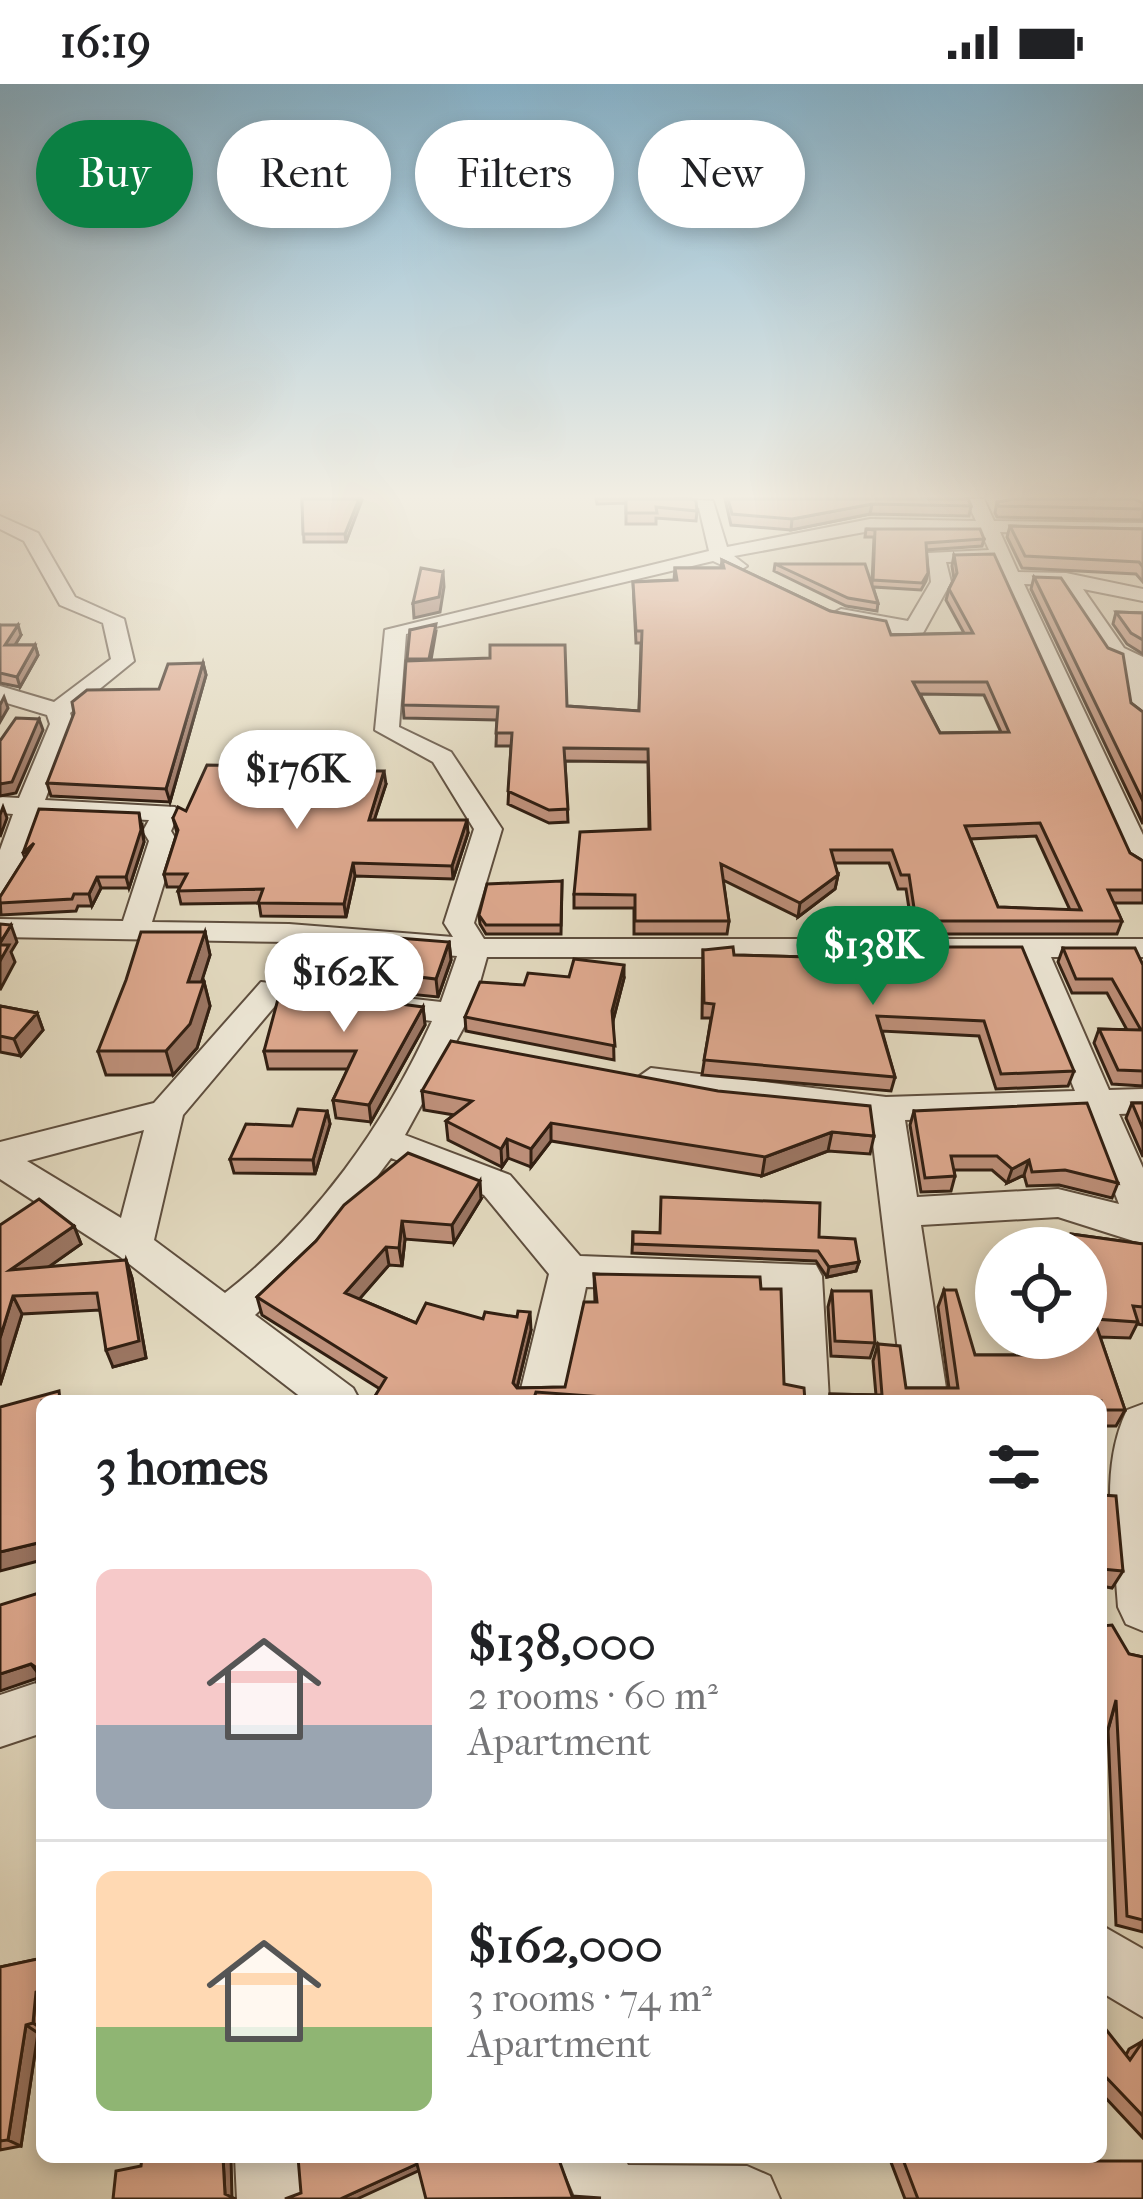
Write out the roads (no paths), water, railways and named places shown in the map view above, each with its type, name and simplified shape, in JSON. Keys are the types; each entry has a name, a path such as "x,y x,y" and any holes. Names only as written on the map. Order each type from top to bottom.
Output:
{"street":[{"path":"57,711 123,661 113,619 65,598"},
{"path":"224,1317 257,1294 387,1142 456,1034 475,948 459,923 488,829 442,757 387,730 396,630 539,598"},
{"path":"827,611 885,628 916,628 932,598"},
{"path":"1020,598 1143,865"},
{"path":"1079,598 1116,653 1133,659 1142,685 1143,715"},
{"path":"0,693 57,711"},
{"path":"0,889 62,724 57,711"},
{"path":"0,806 166,812 157,831 164,841 134,932"},
{"path":"0,928 289,933 475,948 1143,948"},
{"path":"133,1245 166,1112 272,989 289,933"},
{"path":"902,1212 1058,1203 1142,1226 1135,1193 1031,945"},
{"path":"272,989 456,1034"},
{"path":"626,1077 886,1109 1143,1101"},
{"path":"886,1109 925,1395"},
{"path":"0,1158 166,1112"},
{"path":"387,1142 497,1185 570,1270 802,1276 807,1395"},
{"path":"0,1158 133,1245 330,1395"},
{"path":"541,1395 570,1270"},
{"path":"1131,1457 1143,1607"},
{"path":"0,1720 36,1709"},
{"path":"1107,1959 1143,1987"},
{"path":"268,2163 270,2199"},
{"path":"593,2163 609,2198 747,2199"}]}
